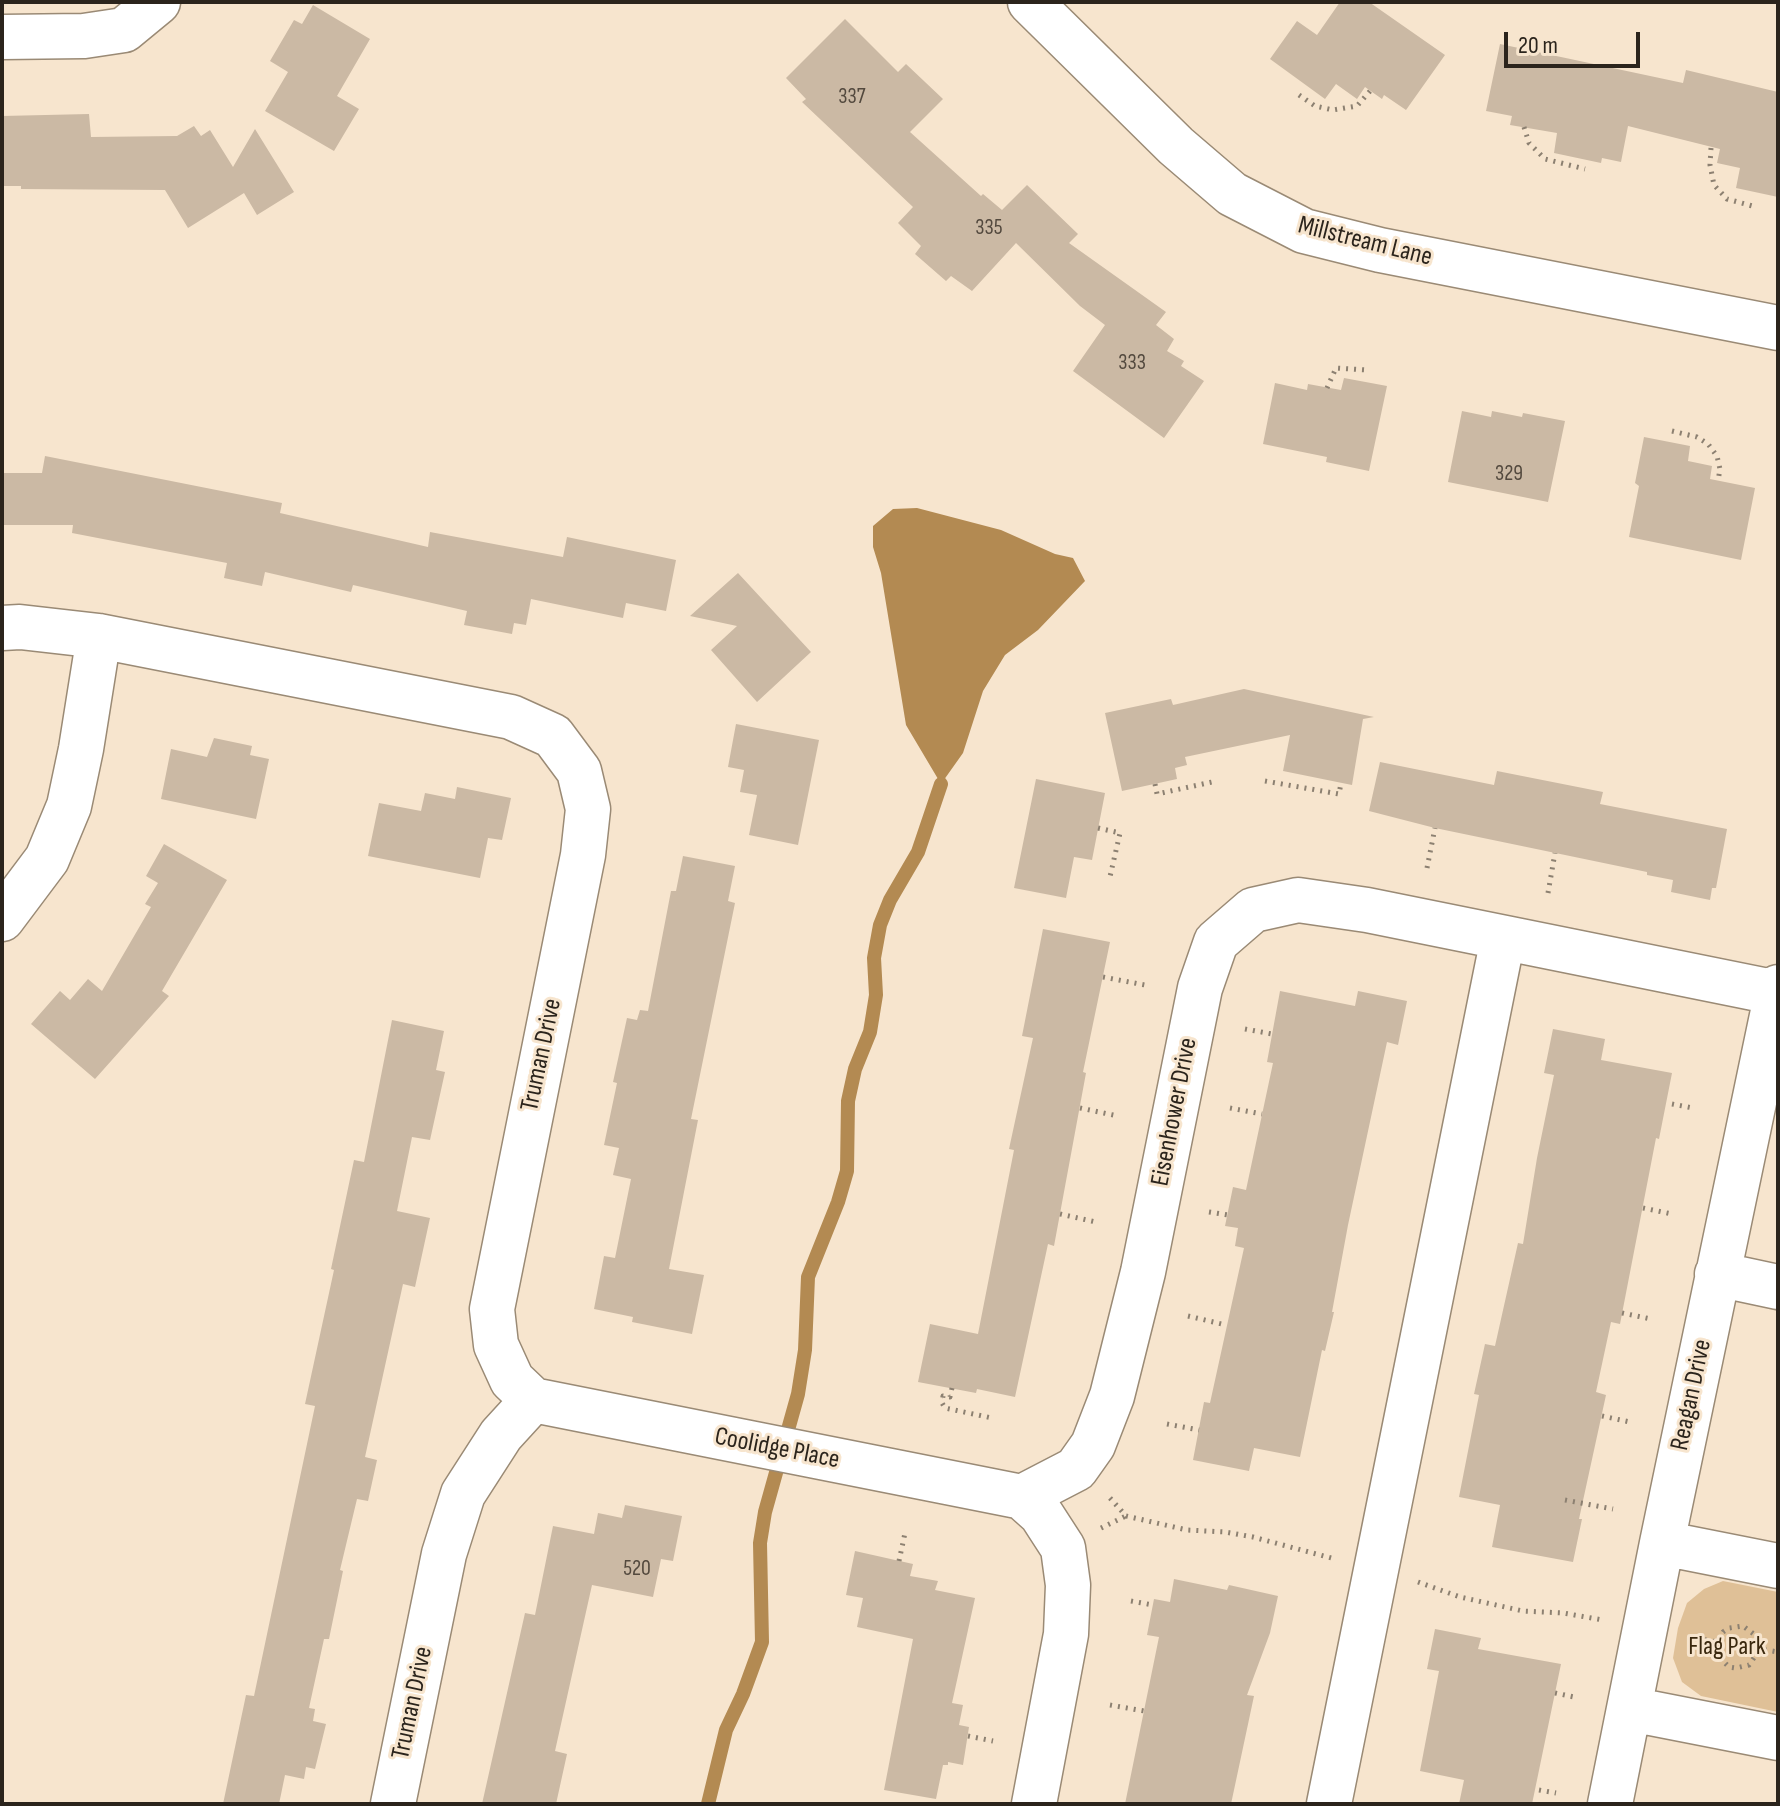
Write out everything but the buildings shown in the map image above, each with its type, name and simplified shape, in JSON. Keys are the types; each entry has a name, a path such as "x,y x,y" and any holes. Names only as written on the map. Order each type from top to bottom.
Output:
{"street":[{"path":"2,37 84,36 124,30 158,2"},
{"name":"Millstream Lane","path":"1030,2 1176,146 1232,194 1304,231 1380,250 1778,328"},
{"name":"Truman Drive","path":"2,628 20,627 99,636 511,717 553,736 579,771 588,809 583,855 492,1309 496,1345 512,1380 533,1400 501,1435 463,1494 444,1554 393,1804"},
{"path":"2,919 47,859 69,806 99,636"},
{"name":"Eisenhower Drive","path":"1022,1497 1076,1469 1093,1445 1112,1396 1143,1272 1200,988 1216,942 1253,910 1298,900 1356,908 1778,991"},
{"path":"1329,1804 1503,938"},
{"name":"Reagan Drive","path":"1610,1804 1717,1274 1778,991"},
{"path":"1717,1274 1778,1287"},
{"name":"Coolidge Place","path":"533,1400 1022,1497"},
{"path":"1022,1497 1041,1514 1063,1548 1068,1585 1066,1634 1034,1804"},
{"path":"1662,1543 1778,1566"},
{"path":"1630,1709 1778,1738"}],"path":[{"path":"1299,95 1315,106 1333,110 1357,106 1370,91"},
{"path":"1524,127 1529,143 1545,159 1585,169"},
{"path":"1711,148 1714,185 1727,199 1756,207"},
{"path":"1327,388 1336,368 1366,370"},
{"path":"1672,431 1697,437 1708,444 1717,456 1720,469 1718,481"},
{"path":"1265,781 1339,794 1341,783"},
{"path":"1155,784 1157,794 1212,782"},
{"path":"1098,828 1120,833 1109,881"},
{"path":"1427,868 1435,828"},
{"path":"1548,893 1555,853"},
{"path":"1103,977 1145,985"},
{"path":"1245,1029 1272,1034"},
{"path":"1672,1104 1693,1108"},
{"path":"1080,1108 1118,1116"},
{"path":"1230,1108 1262,1114"},
{"path":"1643,1208 1672,1214"},
{"path":"1209,1212 1228,1215"},
{"path":"1060,1214 1096,1222"},
{"path":"1622,1313 1651,1319"},
{"path":"1188,1316 1226,1325"},
{"path":"952,1388 950,1397 943,1396 945,1408 992,1418"},
{"path":"1602,1416 1630,1422"},
{"path":"1167,1424 1199,1430"},
{"path":"1565,1500 1613,1509"},
{"path":"899,1561 905,1533"},
{"path":"1131,1601 1153,1605"},
{"path":"1743,1626 1755,1635 1760,1649 1749,1665 1729,1667 1720,1658 1717,1642 1729,1628 1743,1626"},
{"path":"1685,1636 1717,1642"},
{"path":"1760,1649 1778,1652"},
{"path":"1555,1693 1574,1697"},
{"path":"1110,1705 1144,1711"},
{"path":"968,1736 993,1741"},
{"path":"1539,1790 1556,1793"}],"green space":[{"name":"Flag Park","path":"1723,1581 1778,1592 1778,1712 1701,1696 1682,1682 1673,1658 1678,1628 1687,1603 1704,1589"}],"shaded area":[{"path":"917,508 1001,530 1055,554 1073,558 1085,581 1038,630 1005,655 983,691 963,753 941,784 906,725 881,573 873,547 873,526 893,509"}],"waterway":[{"path":"708,1804 726,1730 762,1642 760,1543 765,1512 798,1394 805,1350 808,1277 847,1171 848,1101 855,1069 870,1032 876,995 874,958 880,925 890,900 918,852 941,784"}]}
